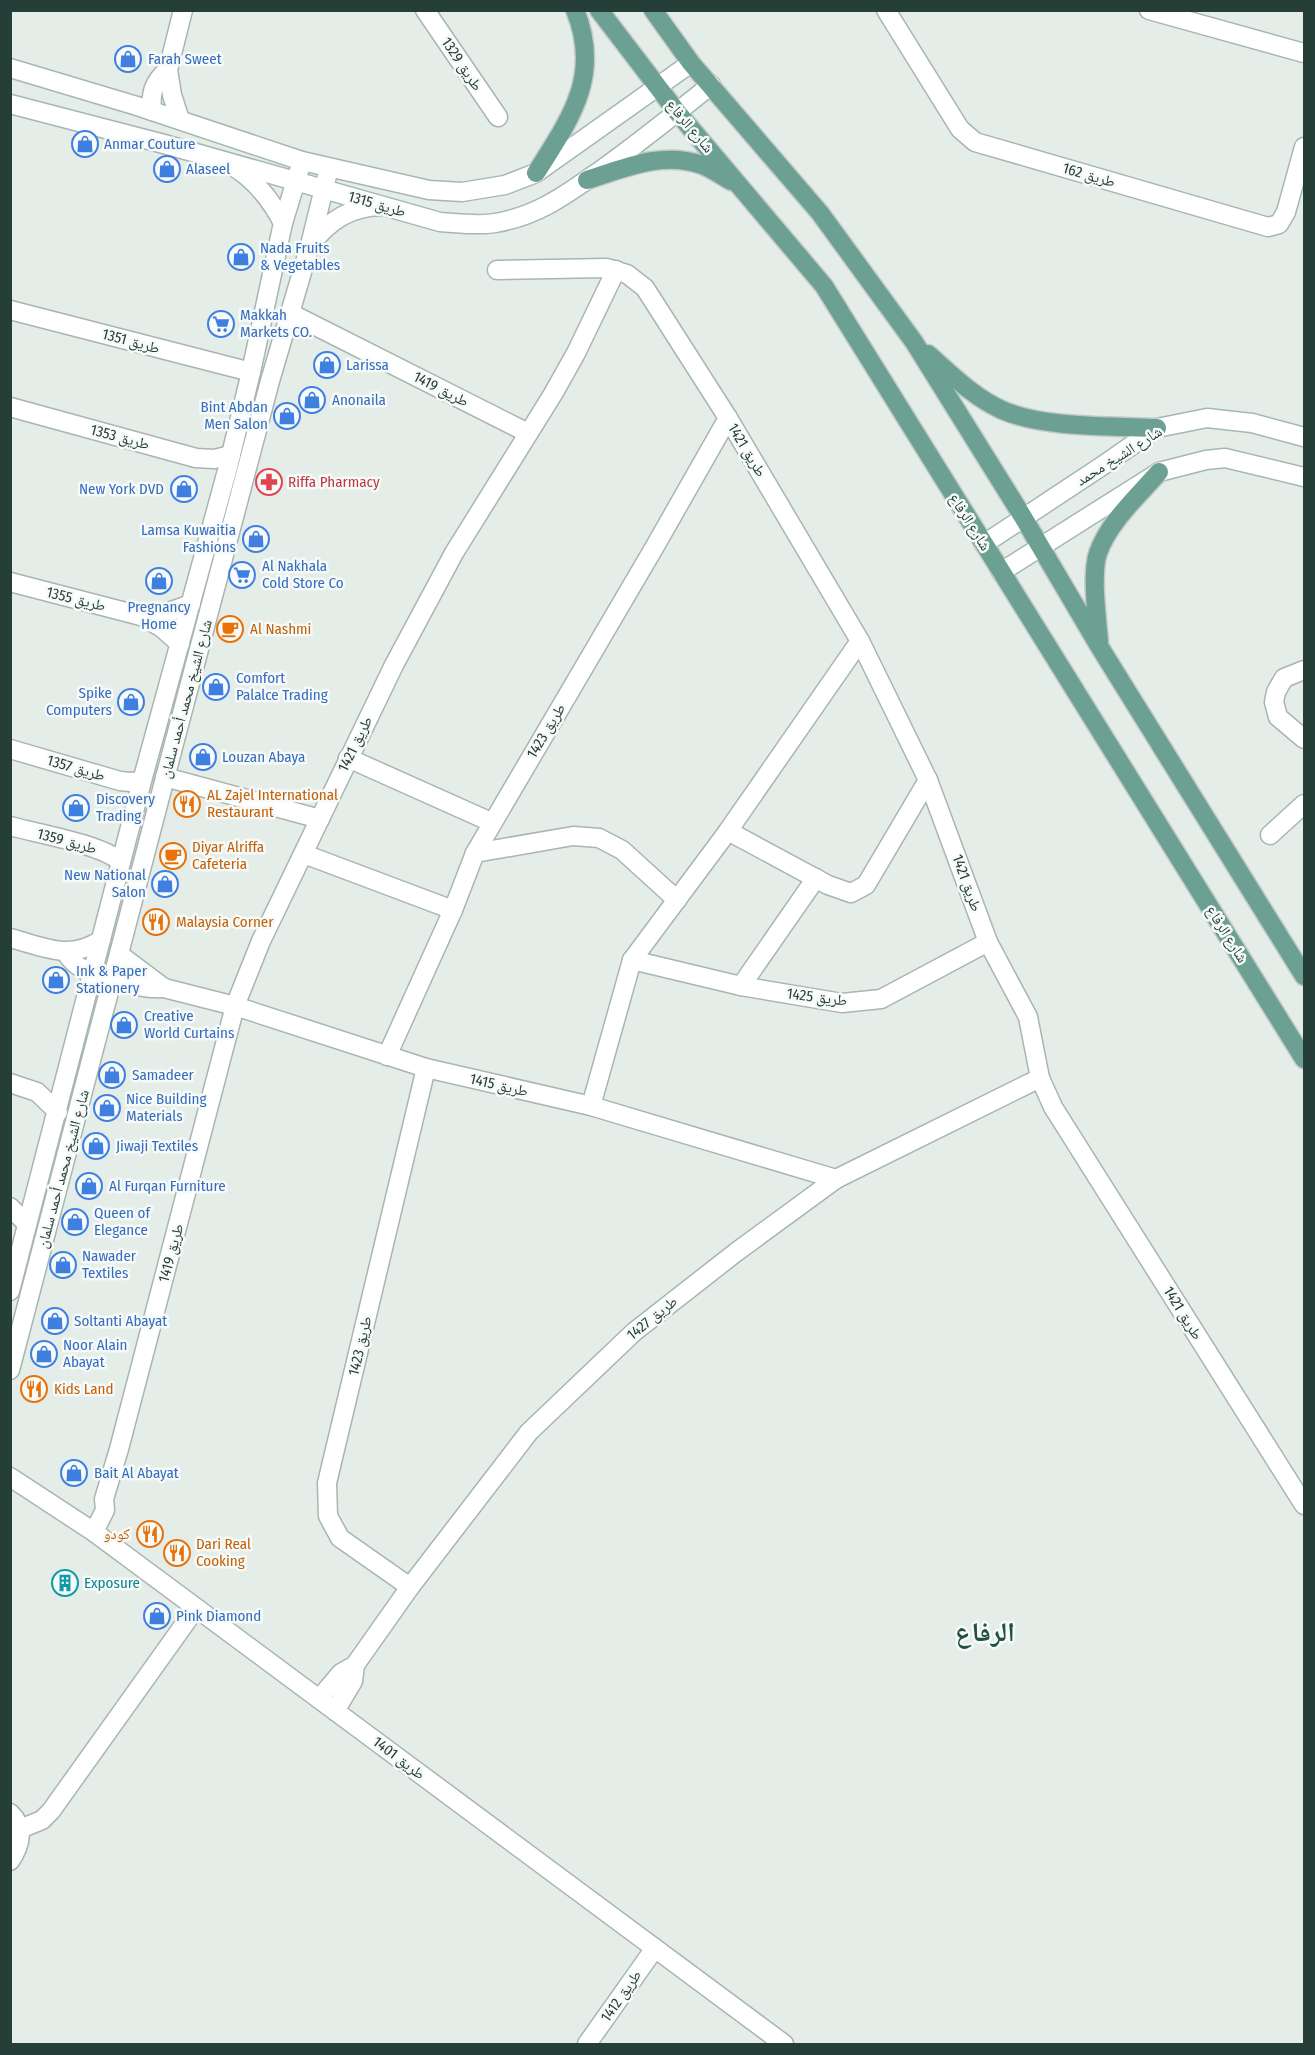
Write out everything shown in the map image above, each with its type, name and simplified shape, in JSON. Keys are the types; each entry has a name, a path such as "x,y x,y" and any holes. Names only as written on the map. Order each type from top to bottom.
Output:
{"main road":[{"path":"537,173 563,131 584,84 587,58 575,10"},
{"name":"شارع الرفاع","path":"599,10 677,112 824,286 1305,1059"},
{"path":"652,10 691,63 820,213 914,342 1305,975"},
{"path":"588,180 651,160 678,159 703,165 744,189"},
{"path":"914,342 973,393 1002,410 1025,417 1075,424 1157,428"},
{"path":"1100,646 1096,590 1097,555 1114,524 1159,472"}],"street":[{"path":"180,120 172,95 168,70 183,10"},
{"name":"طريق 1329","path":"425,10 498,117"},
{"name":"طريق 162","path":"886,10 960,129 975,142 1268,227 1279,224 1286,212 1305,147"},
{"path":"1161,12 1305,53"},
{"name":"طريق 1315","path":"10,69 152,111 302,161 429,190 462,192 505,185 537,173 691,63"},
{"path":"165,144 155,129 151,102 155,83 168,70"},
{"name":"طريق 1315","path":"10,104 165,144 440,222 493,224 514,219 555,203 711,85"},
{"path":"217,159 231,165 256,185 267,196 283,223"},
{"name":"شارع الشيخ محمد أحمد سلمان","path":"10,1291 142,781 231,455 283,223 302,161"},
{"name":"شارع الشيخ محمد أحمد سلمان","path":"10,1370 165,777 329,168"},
{"path":"310,245 335,219 357,208 382,206"},
{"path":"497,270 616,270"},
{"name":"طريق 1421","path":"235,1006 261,941 394,665 454,553 576,353 616,270 627,274 645,288 728,418 860,641 928,780 988,942 1028,1017 1040,1078 1053,1107 1305,1505"},
{"name":"طريق 1351","path":"10,309 251,372"},
{"name":"طريق 1419","path":"290,313 528,433"},
{"name":"طريق 1353","path":"10,407 196,458 214,459 231,455"},
{"name":"طريق 1423","path":"387,1056 453,910 475,853 491,822 654,548 728,418"},
{"name":"شارع الشيخ محمد","path":"984,544 1157,428 1207,418 1252,423 1305,436"},
{"path":"1001,572 1159,472 1206,460 1225,458 1305,477"},
{"name":"طريق 1355","path":"10,582 141,615 162,628 180,644"},
{"name":"طريق 1355","path":"141,615 166,612 191,604"},
{"path":"591,1106 632,960 728,831 860,641"},
{"path":"1305,670 1284,678 1276,692 1274,702 1278,717 1305,739"},
{"name":"طريق 1357","path":"10,749 120,781 142,781"},
{"path":"348,758 491,822"},
{"path":"165,777 320,819"},
{"path":"728,831 828,885 851,894 866,885 928,780"},
{"path":"1270,835 1305,804"},
{"name":"طريق 1359","path":"10,826 99,849 121,862"},
{"path":"475,853 573,836 599,838 622,850 676,900"},
{"path":"304,854 453,910"},
{"path":"741,986 816,878"},
{"path":"10,938 66,953 81,950 101,940"},
{"name":"طريق 1425","path":"632,960 741,986 842,1004 881,999 988,942"},
{"path":"66,953 80,968 93,974"},
{"name":"طريق 1415","path":"120,955 164,988"},
{"name":"طريق 1415","path":"93,974 140,988 164,988 235,1006 426,1068 591,1106 836,1179"},
{"name":"طريق 1419","path":"87,1528 105,1510 104,1499 235,1006"},
{"name":"طريق 1423","path":"410,1587 340,1538 327,1516 327,1483 426,1068"},
{"name":"طريق 1427","path":"319,1699 341,1673 355,1665 410,1587 529,1432 626,1339 735,1252 836,1179 1040,1078"},
{"path":"10,1083 37,1092 58,1112"},
{"path":"10,1207 27,1224"},
{"name":"طريق 1401","path":"10,1477 87,1528 784,2044"},
{"path":"20,1829 42,1820 51,1811 196,1608"},
{"name":"طريق 1427","path":"335,1711 353,1681 355,1665"},
{"path":"10,1813 20,1829 20,1843 10,1861"},
{"name":"طريق 1412","path":"586,2044 655,1948"}],"place":[{"name":"Farah Sweet","path":"128,59"},
{"name":"Anmar Couture","path":"85,144"},
{"name":"Alaseel","path":"167,169"},
{"name":"Nada Fruits & Vegetables","path":"241,257"},
{"name":"Makkah Markets CO.","path":"221,324"},
{"name":"Larissa","path":"327,365"},
{"name":"Anonaila","path":"312,400"},
{"name":"Bint Abdan Men Salon","path":"287,416"},
{"name":"Riffa Pharmacy","path":"269,482"},
{"name":"New York DVD","path":"184,489"},
{"name":"Lamsa Kuwaitia Fashions","path":"256,539"},
{"name":"Al Nakhala Cold Store Co","path":"242,575"},
{"name":"Pregnancy Home","path":"159,581"},
{"name":"Al Nashmi","path":"230,629"},
{"name":"Comfort Palalce Trading","path":"216,687"},
{"name":"Spike Computers","path":"131,702"},
{"name":"Louzan Abaya","path":"203,757"},
{"name":"AL Zajel International Restaurant","path":"187,804"},
{"name":"Discovery Trading","path":"76,808"},
{"name":"Diyar Alriffa Cafeteria","path":"173,856"},
{"name":"New National Salon","path":"165,884"},
{"name":"Malaysia Corner","path":"156,922"},
{"name":"Ink & Paper Stationery","path":"56,980"},
{"name":"Creative World Curtains","path":"124,1025"},
{"name":"Samadeer","path":"112,1075"},
{"name":"Nice Building Materials","path":"107,1108"},
{"name":"Jiwaji Textiles","path":"96,1146"},
{"name":"Al Furqan Furniture","path":"89,1186"},
{"name":"Queen of Elegance","path":"75,1222"},
{"name":"Nawader Textiles","path":"63,1265"},
{"name":"Soltanti Abayat","path":"55,1321"},
{"name":"Noor Alain Abayat","path":"44,1354"},
{"name":"Kids Land","path":"34,1389"},
{"name":"Bait Al Abayat","path":"74,1473"},
{"name":"كودو","path":"150,1534"},
{"name":"Dari Real Cooking","path":"177,1553"},
{"name":"Exposure","path":"65,1583"},
{"name":"Pink Diamond","path":"157,1616"}],"district":[{"name":"الرفاع","path":"985,1632"}]}
